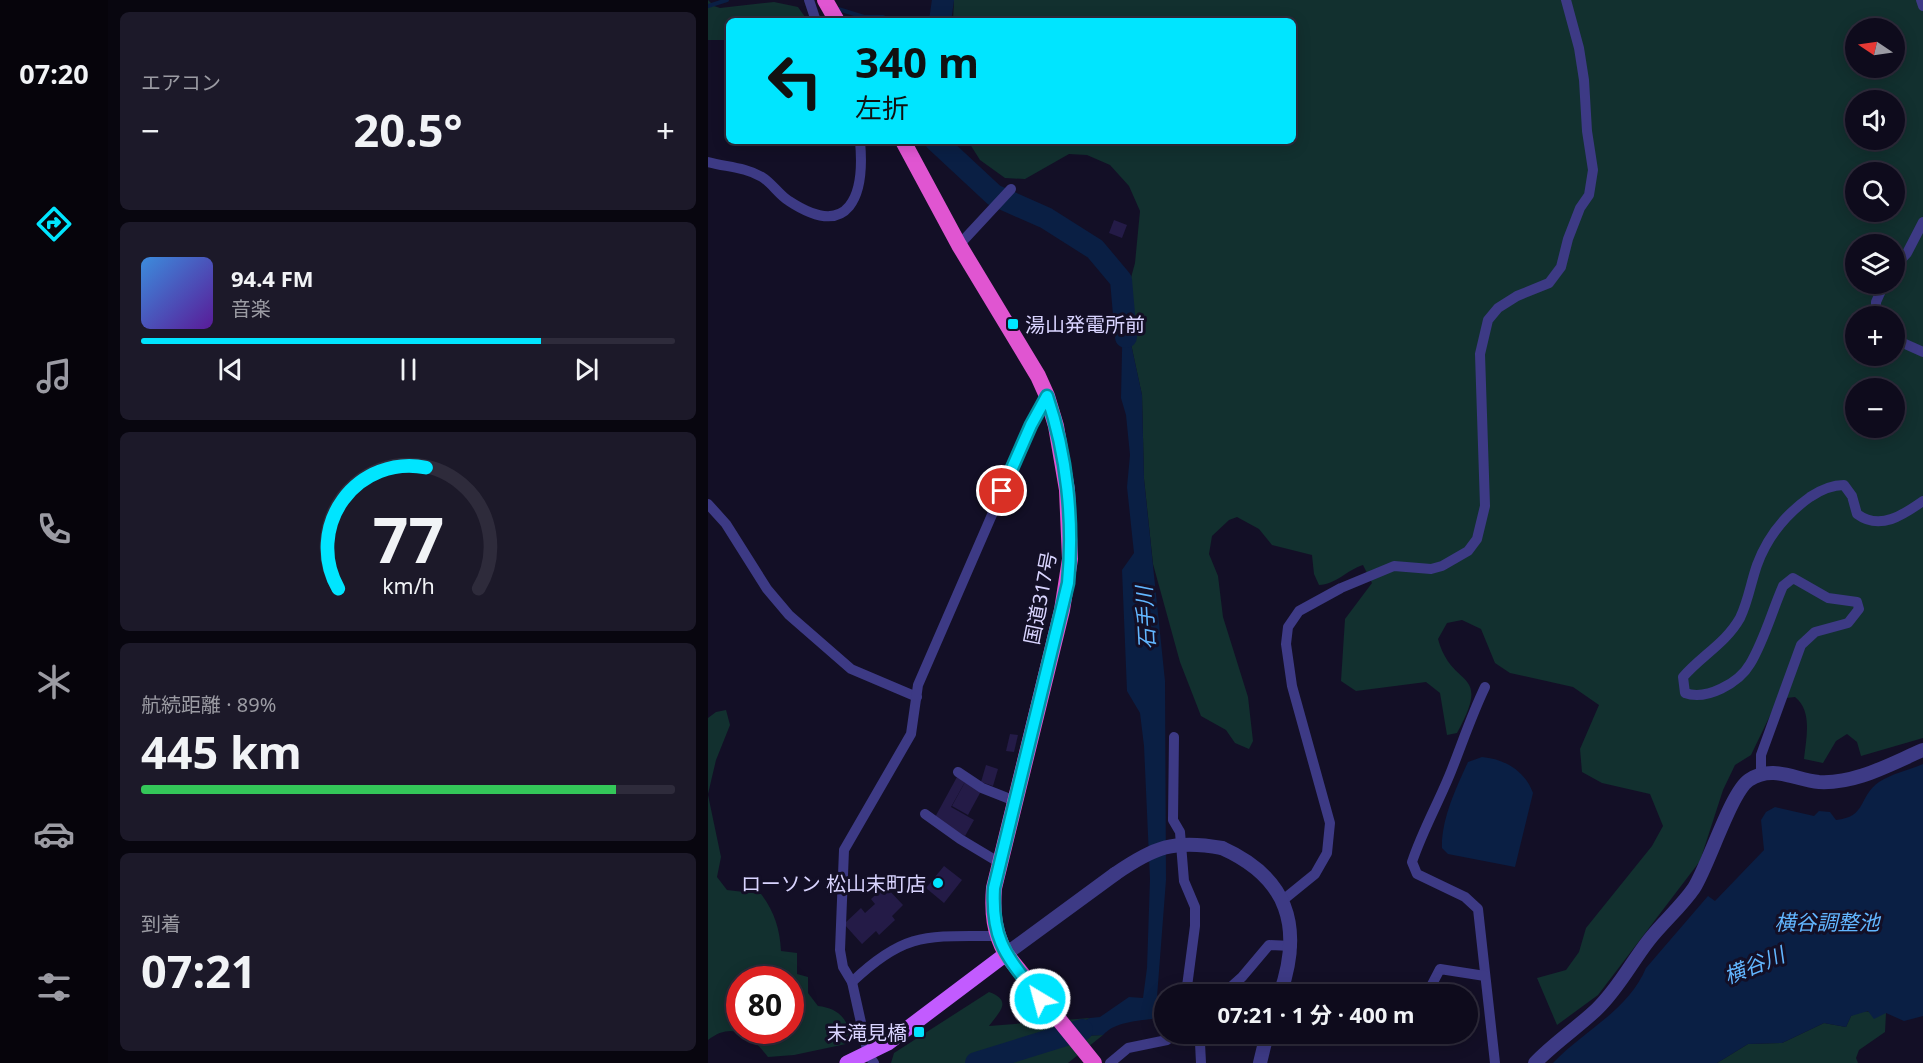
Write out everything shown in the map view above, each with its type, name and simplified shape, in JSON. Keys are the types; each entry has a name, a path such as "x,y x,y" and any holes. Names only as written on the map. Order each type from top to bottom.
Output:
{"highway":[{"path":"825,0 835,18"},
{"name":"国道317号","path":"905,144 959,245 1047,396 1056,426 1067,490 1070,559 1062,610 994,888 992,914 997,936 1006,954 1093,1062"}],"main road":[{"path":"847,1063 871,1058 1006,954"}],"street":[{"path":"809,0 815,18"},
{"path":"1283,900 1315,874 1327,853 1330,823 1292,686 1286,644 1288,627 1299,611 1341,588 1394,566 1431,568 1442,566 1468,551 1476,539 1485,506 1484,405 1480,354 1488,320 1498,308 1517,296 1549,283 1561,267 1568,239 1580,208 1589,195 1593,170 1587,132 1584,80 1579,48 1566,0"},
{"path":"1921,0 1923,6"},
{"path":"708,162 739,168 762,177 787,200 801,208 819,216 835,216 844,212 855,201 861,183 860,144"},
{"path":"959,245 1011,189"},
{"path":"1905,255 1923,222"},
{"path":"1905,344 1923,352"},
{"path":"871,1058 852,982 843,967 840,950 844,850 910,734 918,685 1027,434 1047,396"},
{"path":"1761,774 1761,755 1801,645 1815,632 1848,623 1859,609 1857,602 1828,598 1793,578 1783,586 1749,666 1711,694 1694,696 1685,693 1683,677 1693,665 1716,649 1740,617 1762,552 1790,511 1816,493 1836,485 1844,485 1852,496 1857,514 1871,522 1886,521 1903,515 1923,501"},
{"path":"708,504 726,524 767,589 797,623 851,669 917,697"},
{"path":"1485,687 1462,737 1452,769 1424,828 1412,862 1417,874 1465,897 1478,909 1495,1063"},
{"path":"1174,737 1173,820 1180,832 1184,880 1195,907 1195,926 1187,984"},
{"path":"1535,1063 1599,1007 1623,979 1649,939 1692,891 1706,867 1738,790 1748,780 1761,774 1783,772 1818,782 1844,780 1858,777 1923,750"},
{"path":"958,772 982,788 1015,801"},
{"path":"925,814 1000,863"},
{"path":"1006,954 1141,856 1161,847 1198,844 1222,848 1260,870 1283,900 1292,946 1290,964 1283,984"},
{"path":"852,982 890,949 918,939 997,936"},
{"path":"1234,984 1269,945 1292,946"},
{"path":"1432,984 1440,969 1485,976"},
{"path":"1110,1063 1128,1048 1154,1043"},
{"path":"1200,1044 1201,1063"},
{"path":"1260,1063 1265,1044"}],"green space":[{"path":"708,0 720,8 774,2 798,7 805,17 726,18 726,40 708,40"},
{"path":"954,0 1923,0 1923,738 1861,756 1857,742 1847,734 1836,741 1823,763 1804,759 1807,726 1801,703 1795,697 1778,699 1751,755 1735,765 1723,790 1700,861 1598,995 1557,1025 1537,978 1566,970 1579,952 1586,928 1652,846 1663,826 1650,794 1602,783 1582,772 1580,749 1599,705 1573,687 1510,673 1495,663 1481,629 1462,620 1447,623 1438,639 1444,655 1470,688 1471,698 1467,712 1457,733 1447,735 1440,693 1426,682 1356,691 1341,681 1345,619 1372,583 1363,565 1330,583 1319,585 1314,574 1312,555 1272,545 1259,529 1237,517 1229,520 1212,536 1209,554 1218,576 1223,617 1248,697 1253,741 1249,749 1235,743 1226,730 1201,716 1180,662 1153,564 1144,479 1142,395 1123,307 1135,263 1140,211 1129,186 1110,165 1087,155 1069,154 1025,179 1005,178 980,160 970,144 1296,144 1296,18 953,18"},
{"path":"726,710 730,725 716,760 708,794 708,718 716,712"},
{"path":"708,795 721,857 717,877 727,890 761,894 776,921 781,951 797,953 797,966 726,966 726,1032 717,1034 708,1040"},
{"path":"804,976 808,977 808,993 818,1006 838,1013 845,1021 850,1032 846,1044 794,1055 768,1057 757,1044 804,1044"},
{"path":"989,992 1001,999 1002,1008 989,1026 1090,1018 1054,1037 1103,1035 1068,1063 891,1063 894,1053"},
{"path":"1861,1011 1886,1013 1885,1032 1859,1050 1856,1058 1858,1063 1717,1063 1748,1044 1782,1043 1824,1023 1846,1027 1851,1016"}],"water":[{"path":"1123,307 1142,395 1144,479 1165,681 1166,880 1158,984 1154,984 1152,1019 1113,1027 1103,1035 1052,1037 1090,1018 1100,1017 1129,997 1143,998 1147,968 1150,879 1144,746 1140,713 1127,691 1122,570 1134,553 1127,487 1130,455 1126,415 1121,398"},
{"path":"1482,757 1499,760 1519,772 1533,793 1515,867 1448,854 1442,848 1444,826 1459,782 1468,762"},
{"name":"横谷調整池","path":"1923,764 1923,1016 1904,1021 1886,1013 1874,1019 1868,1011 1851,1016 1846,1027 1824,1023 1782,1043 1748,1044 1717,1063 1553,1063 1617,1009 1638,983 1646,968 1708,896 1715,901 1764,850 1761,820 1766,812 1775,807 1814,816 1819,811 1830,812 1836,820 1846,818 1858,811 1872,788 1879,782"}],"building":[{"path":"1114,220 1127,225 1122,238 1109,233"},
{"path":"1010,734 1018,735 1014,752 1006,751"},
{"path":"986,765 998,769 993,786 981,782"},
{"path":"957,777 965,782 951,807 974,820 965,836 934,819"},
{"path":"965,782 979,789 980,793 968,815 952,806"},
{"path":"944,866 962,880 944,903 926,888"},
{"path":"885,886 903,905 892,916 895,920 879,935 876,931 862,944 844,924 861,908 865,913 875,904 871,899"}],"waterway":[{"path":"708,6 727,0"},
{"name":"石手川","path":"940,18 943,0"},
{"path":"835,8 864,17 884,18"},
{"name":"石手川","path":"939,144 994,195 1046,218 1095,249 1121,280 1126,337"},
{"name":"石手川","path":"976,1063 1082,1030"}],"place":[{"name":"湯山発電所前","path":"1013,324"},
{"name":"ローソン 松山末町店","path":"938,883"},
{"name":"末滝見橋","path":"919,1032"}],"route":[{"path":"1002,491 1031,425 1047,396 1056,426 1067,490 1071,540 1068,583 994,888 992,914 997,936 1006,954 1040,999"}],"water label":[{"name":"横谷川","path":"1754,965"}]}
